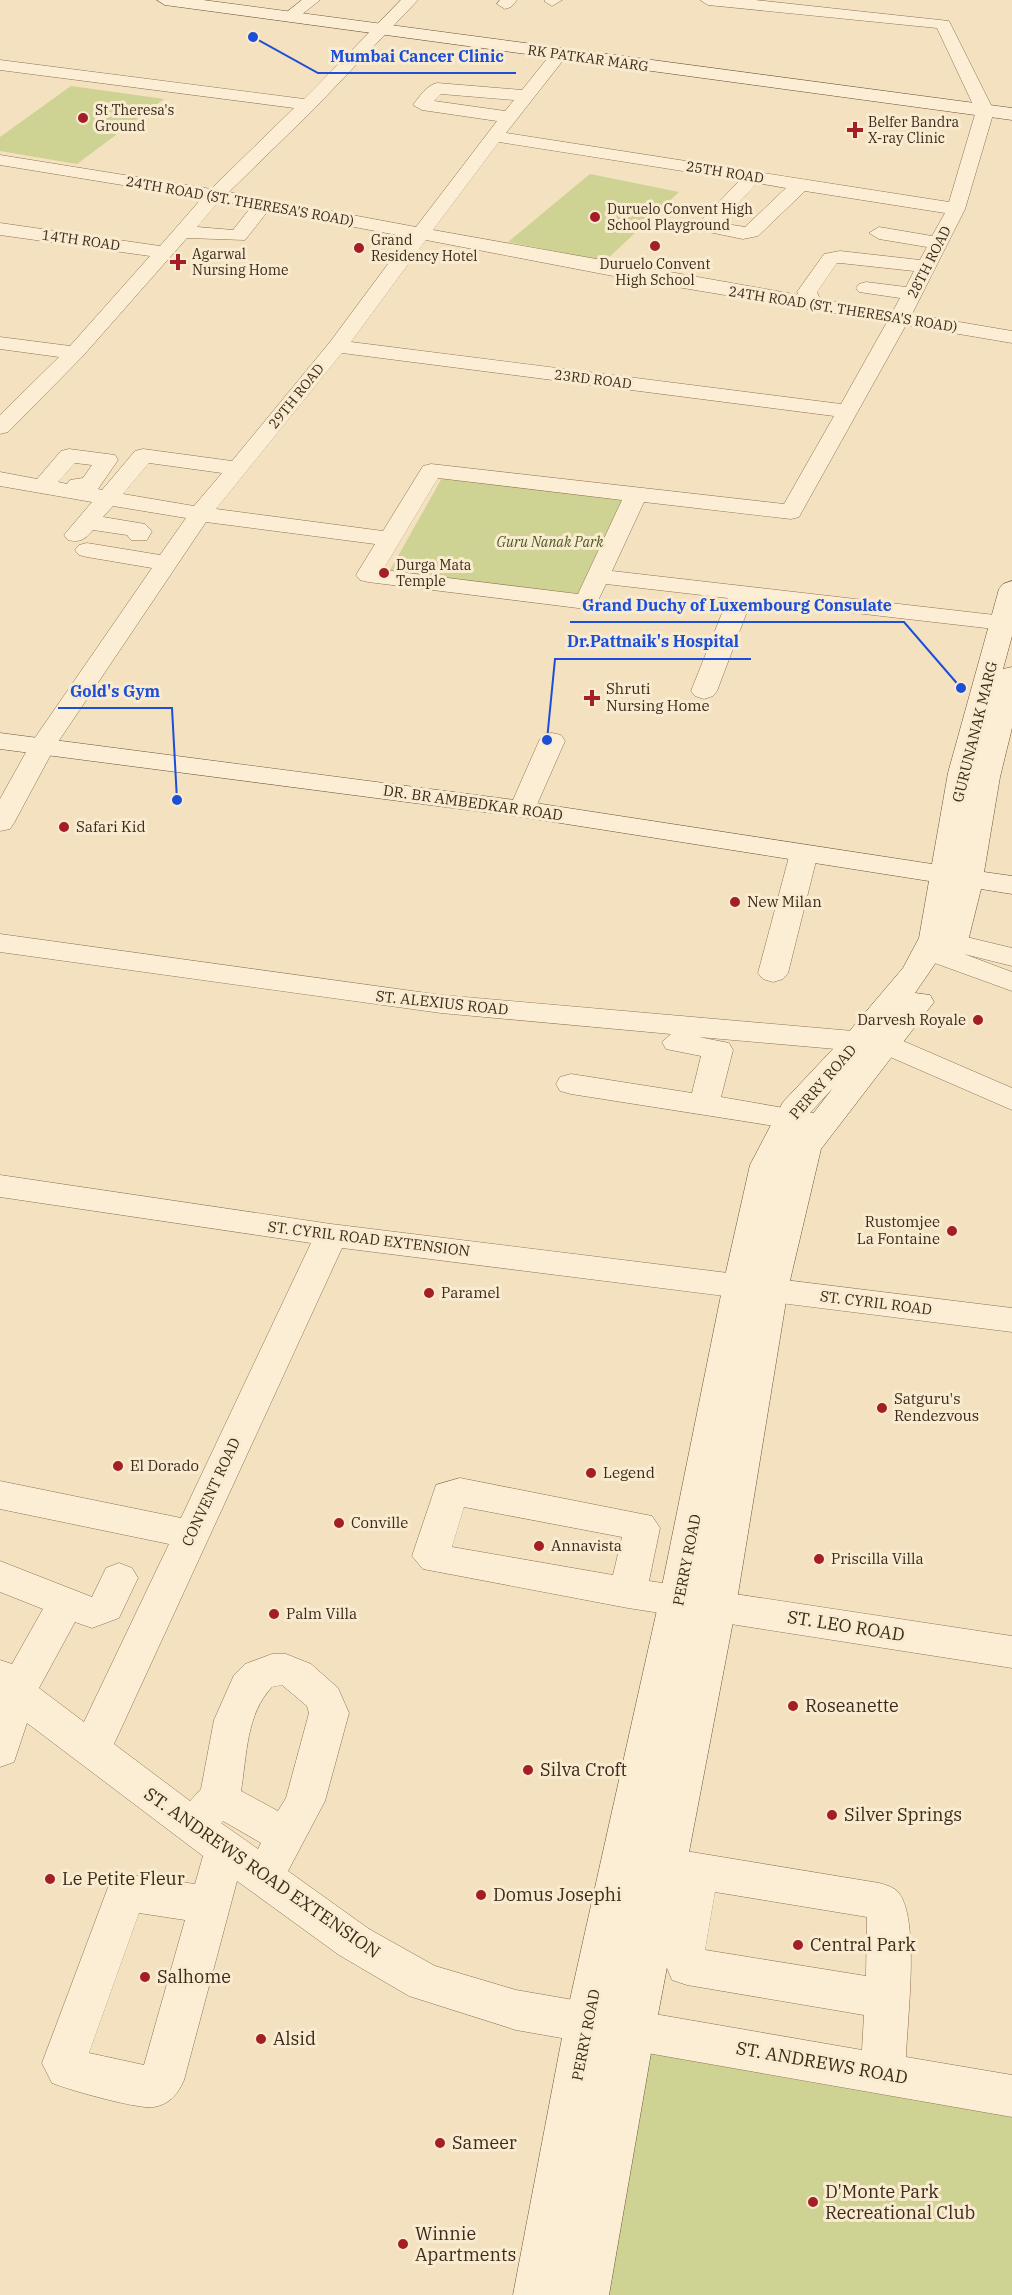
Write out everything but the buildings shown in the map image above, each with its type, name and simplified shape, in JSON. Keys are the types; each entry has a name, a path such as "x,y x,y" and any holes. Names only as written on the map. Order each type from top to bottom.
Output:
{"main road":[{"name":"RK PATKAR MARG","path":"165,0 288,8 380,30 1012,114"},
{"name":"GURUNANAK MARG","path":"957,877 962,773 1008,623 1012,589"},
{"name":"GURUNANAK MARG","path":"957,877 1012,675"},
{"name":"DR. BR AMBEDKAR ROAD","path":"0,741 522,809 804,854 1011,883"},
{"name":"PERRY ROAD","path":"584,2295 610,2026 623,1859 698,1603 755,1287 767,1165 807,1120 861,1073 873,1043 941,948 957,877"},
{"name":"PERRY ROAD","path":"537,2295 610,2026 681,1868 698,1603"}],"street":[{"path":"0,427 75,353 163,252 410,0"},
{"path":"708,0 943,24"},
{"path":"288,8 310,1"},
{"path":"943,24 953,8"},
{"path":"841,34 856,15"},
{"path":"889,18 887,26 912,30 911,36"},
{"path":"943,24 985,111"},
{"name":"29TH ROAD","path":"0,823 44,745 200,514 337,346 489,143 560,54"},
{"path":"0,65 308,105"},
{"path":"451,72 442,83 531,90"},
{"path":"502,76 531,90"},
{"path":"509,117 422,105 437,88 531,90"},
{"name":"28TH ROAD","path":"635,496 791,512 900,318 956,209 985,111"},
{"path":"489,143 516,155 529,147 575,152"},
{"name":"25TH ROAD","path":"489,143 575,152 776,180 812,188 956,209"},
{"name":"24TH ROAD (ST. THERESA'S ROAD)","path":"6,165 213,200 262,206 629,273 808,301 1012,337"},
{"path":"753,177 706,226 748,233 785,199 812,188"},
{"path":"761,195 776,180"},
{"path":"739,191 785,199"},
{"path":"184,232 238,236 262,206"},
{"path":"904,214 883,234 939,243"},
{"name":"14TH ROAD","path":"0,229 163,252"},
{"path":"872,276 860,302 853,304 808,301 807,292 831,258 872,276 918,282"},
{"path":"872,276 918,282"},
{"path":"0,343 75,353"},
{"name":"23RD ROAD","path":"337,346 849,411"},
{"path":"84,536 111,493 143,456 237,468"},
{"path":"431,471 635,496 586,602 368,575 389,539 431,471"},
{"path":"0,479 111,493 173,496"},
{"path":"111,493 200,514 389,539"},
{"path":"84,536 137,529 140,531 136,535 181,542"},
{"path":"84,536 167,563"},
{"path":"598,576 1008,623"},
{"path":"704,691 742,593"},
{"path":"522,809 552,741"},
{"path":"773,973 804,854"},
{"name":"ST. ALEXIUS ROAD","path":"0,943 600,1026 873,1043 1012,1100"},
{"path":"941,948 1012,957"},
{"path":"941,948 1012,982"},
{"path":"600,1026 718,1050 704,1105"},
{"path":"571,1084 807,1120"},
{"name":"ST. CYRIL ROAD EXTENSION","path":"0,1186 331,1235 755,1287"},
{"name":"CONVENT ROAD","path":"91,1750 331,1235"},
{"name":"ST. CYRIL ROAD","path":"755,1287 1012,1320"},
{"name":"ST. LEO ROAD","path":"628,1593 642,1528 639,1526 460,1492 449,1495 432,1552 433,1557 628,1593 1012,1652"},
{"path":"0,1495 192,1534"},
{"path":"0,1576 92,1613 106,1607 119,1578"},
{"path":"0,1750 8,1685 66,1603"},
{"path":"210,1905 130,1893 125,1895 64,2063 68,2069 152,2087 162,2080 210,1905 212,1824 237,1706 246,1685 258,1675 268,1671 290,1670 298,1673 325,1700 329,1706 329,1713 305,1801 264,1876"},
{"name":"ST. ANDREWS ROAD EXTENSION","path":"8,1685 91,1750 212,1824 264,1876 354,1942 424,1982 516,2010 610,2026"},
{"path":"212,1824 286,1836"},
{"path":"623,1859 879,1901 885,1907 890,1924 883,2074"},
{"path":"681,1868 683,1956 687,1966 886,1999"},
{"name":"ST. ANDREWS ROAD","path":"610,2026 1012,2096"}],"green space":[{"name":"St Theresa's Ground","path":"71,86 164,99 77,164 0,151 0,137"},
{"name":"Duruelo Convent High School Playground","path":"590,174 679,192 605,261 508,242"},
{"name":"Guru Nanak Park","path":"442,478 624,500 582,596 389,572"},
{"name":"D'Monte Park Recreational Club","path":"645,2038 1012,2108 1012,2295 596,2295"}],"place":[{"name":"Mumbai Cancer Clinic","path":"253,37"},
{"name":"St Theresa's Ground","path":"83,118"},
{"name":"Belfer Bandra X-ray Clinic","path":"855,130"},
{"name":"Duruelo Convent High School Playground","path":"595,217"},
{"name":"Duruelo Convent High School","path":"655,246"},
{"name":"Grand Residency Hotel","path":"359,248"},
{"name":"Agarwal Nursing Home","path":"178,262"},
{"name":"Durga Mata Temple","path":"384,573"},
{"name":"Grand Duchy of Luxembourg Consulate","path":"961,688"},
{"name":"Shruti Nursing Home","path":"592,698"},
{"name":"Dr.Pattnaik's Hospital","path":"547,740"},
{"name":"Gold's Gym","path":"177,800"},
{"name":"Safari Kid","path":"64,827"},
{"name":"New Milan","path":"735,902"},
{"name":"Darvesh Royale","path":"978,1020"},
{"name":"Rustomjee La Fontaine","path":"952,1231"},
{"name":"Paramel","path":"429,1293"},
{"name":"Satguru's Rendezvous","path":"882,1408"},
{"name":"El Dorado","path":"118,1466"},
{"name":"Legend","path":"591,1473"},
{"name":"Conville","path":"339,1523"},
{"name":"Annavista","path":"539,1546"},
{"name":"Priscilla Villa","path":"819,1559"},
{"name":"Palm Villa","path":"274,1614"},
{"name":"Roseanette","path":"793,1706"},
{"name":"Silva Croft","path":"528,1770"},
{"name":"Silver Springs","path":"832,1815"},
{"name":"Le Petite Fleur","path":"50,1879"},
{"name":"Domus Josephi","path":"481,1895"},
{"name":"Central Park","path":"798,1945"},
{"name":"Salhome","path":"145,1977"},
{"name":"Alsid","path":"261,2039"},
{"name":"Sameer","path":"440,2143"},
{"name":"D'Monte Park Recreational Club","path":"813,2202"},
{"name":"Winnie Apartments","path":"403,2244"}]}
